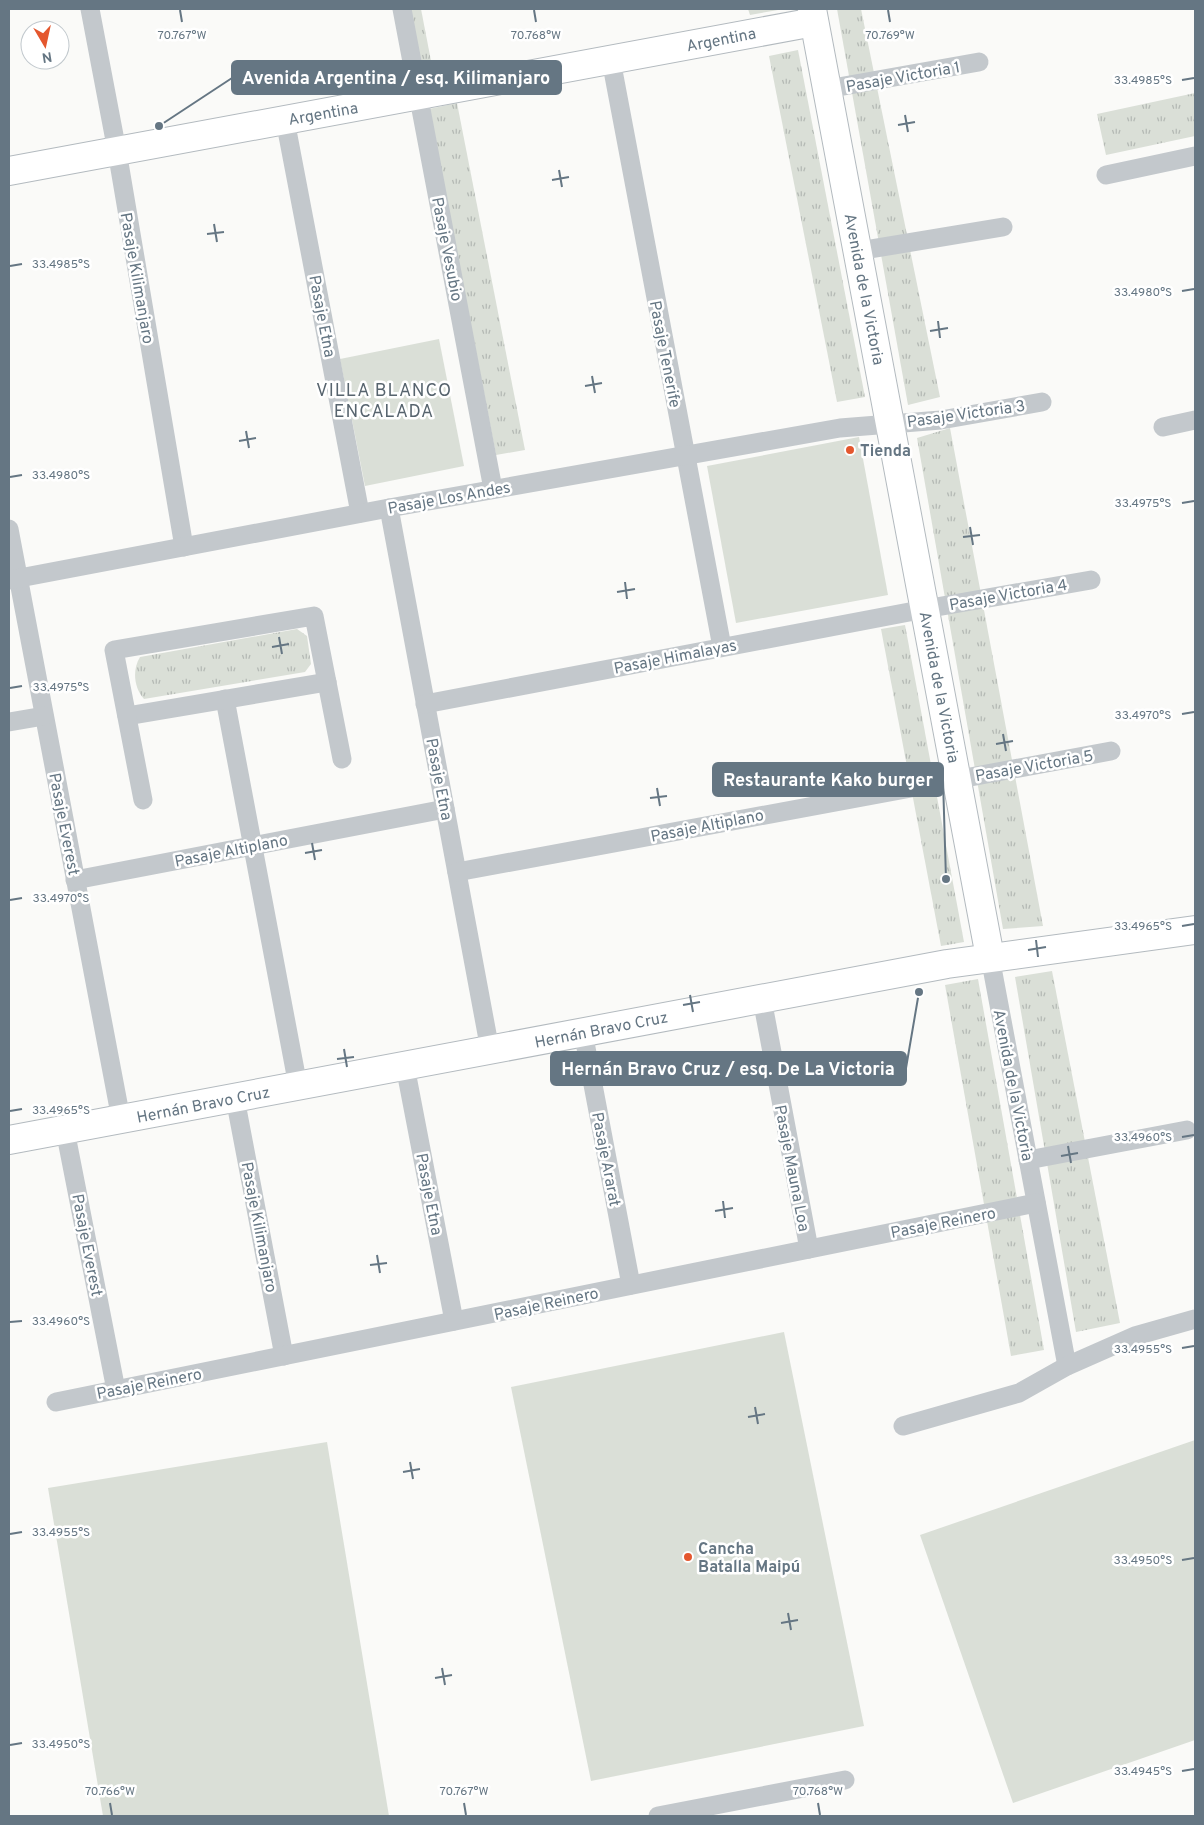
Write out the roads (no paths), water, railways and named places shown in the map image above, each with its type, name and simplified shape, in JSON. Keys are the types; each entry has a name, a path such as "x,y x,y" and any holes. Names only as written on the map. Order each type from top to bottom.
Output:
{"main road":[{"name":"Argentina","path":"9,171 611,60 813,15"},
{"name":"Avenida de la Victoria","path":"813,15 990,957"},
{"name":"Hernán Bravo Cruz","path":"9,1140 990,957 1195,930"}],"street":[{"name":"Pasaje Kilimanjaro","path":"90,9 117,151 184,547"},
{"name":"Pasaje Vesubio","path":"402,9 493,489"},
{"name":"Pasaje Tenerife","path":"611,60 722,647"},
{"name":"Pasaje Victoria 1","path":"827,89 979,62"},
{"name":"Pasaje Etna","path":"285,120 360,513"},
{"path":"1106,175 1195,156"},
{"path":"858,251 1003,227"},
{"name":"Pasaje Victoria 3","path":"890,423 941,420 1042,402"},
{"path":"1163,427 1195,420"},
{"name":"Pasaje Los Andes","path":"13,579 493,489 840,428 890,423"},
{"name":"Pasaje Etna","path":"389,508 490,1050"},
{"name":"Pasaje Everest","path":"9,529 13,579 44,716 121,1119"},
{"name":"Pasaje Victoria 4","path":"925,609 1091,580"},
{"name":"Pasaje Himalayas","path":"425,704 925,609"},
{"path":"143,800 114,650 314,616 342,759"},
{"path":"127,716 327,682"},
{"path":"225,700 298,1086"},
{"path":"9,722 44,716"},
{"name":"Pasaje Victoria 5","path":"957,779 1112,751"},
{"name":"Pasaje Altiplano","path":"457,872 957,779"},
{"name":"Pasaje Altiplano","path":"75,880 445,809"},
{"name":"Avenida de la Victoria","path":"990,957 1067,1366"},
{"name":"Pasaje Mauna Loa","path":"762,999 809,1249"},
{"name":"Pasaje Ararat","path":"583,1032 631,1286"},
{"name":"Pasaje Etna","path":"405,1066 454,1322"},
{"name":"Pasaje Kilimanjaro","path":"235,1098 284,1356"},
{"name":"Pasaje Everest","path":"65,1130 116,1390"},
{"path":"1028,1160 1187,1130"},
{"name":"Pasaje Reinero","path":"56,1402 1036,1204"},
{"path":"902,1426 1019,1393 1067,1366 1135,1336 1195,1319"},
{"path":"658,1816 845,1780"}],"place":[{"name":"Avenida Argentina / esq. Kilimanjaro","path":"159,126"},
{"name":"Tienda","path":"850,450"},
{"name":"Restaurante Kako burger","path":"946,879"},
{"name":"Hernán Bravo Cruz / esq. De La Victoria","path":"919,992"},
{"name":"Cancha Batalla Maipú","path":"688,1557"}],"district":[{"name":"VILLA BLANCO ENCALADA","path":"384,400"}]}
